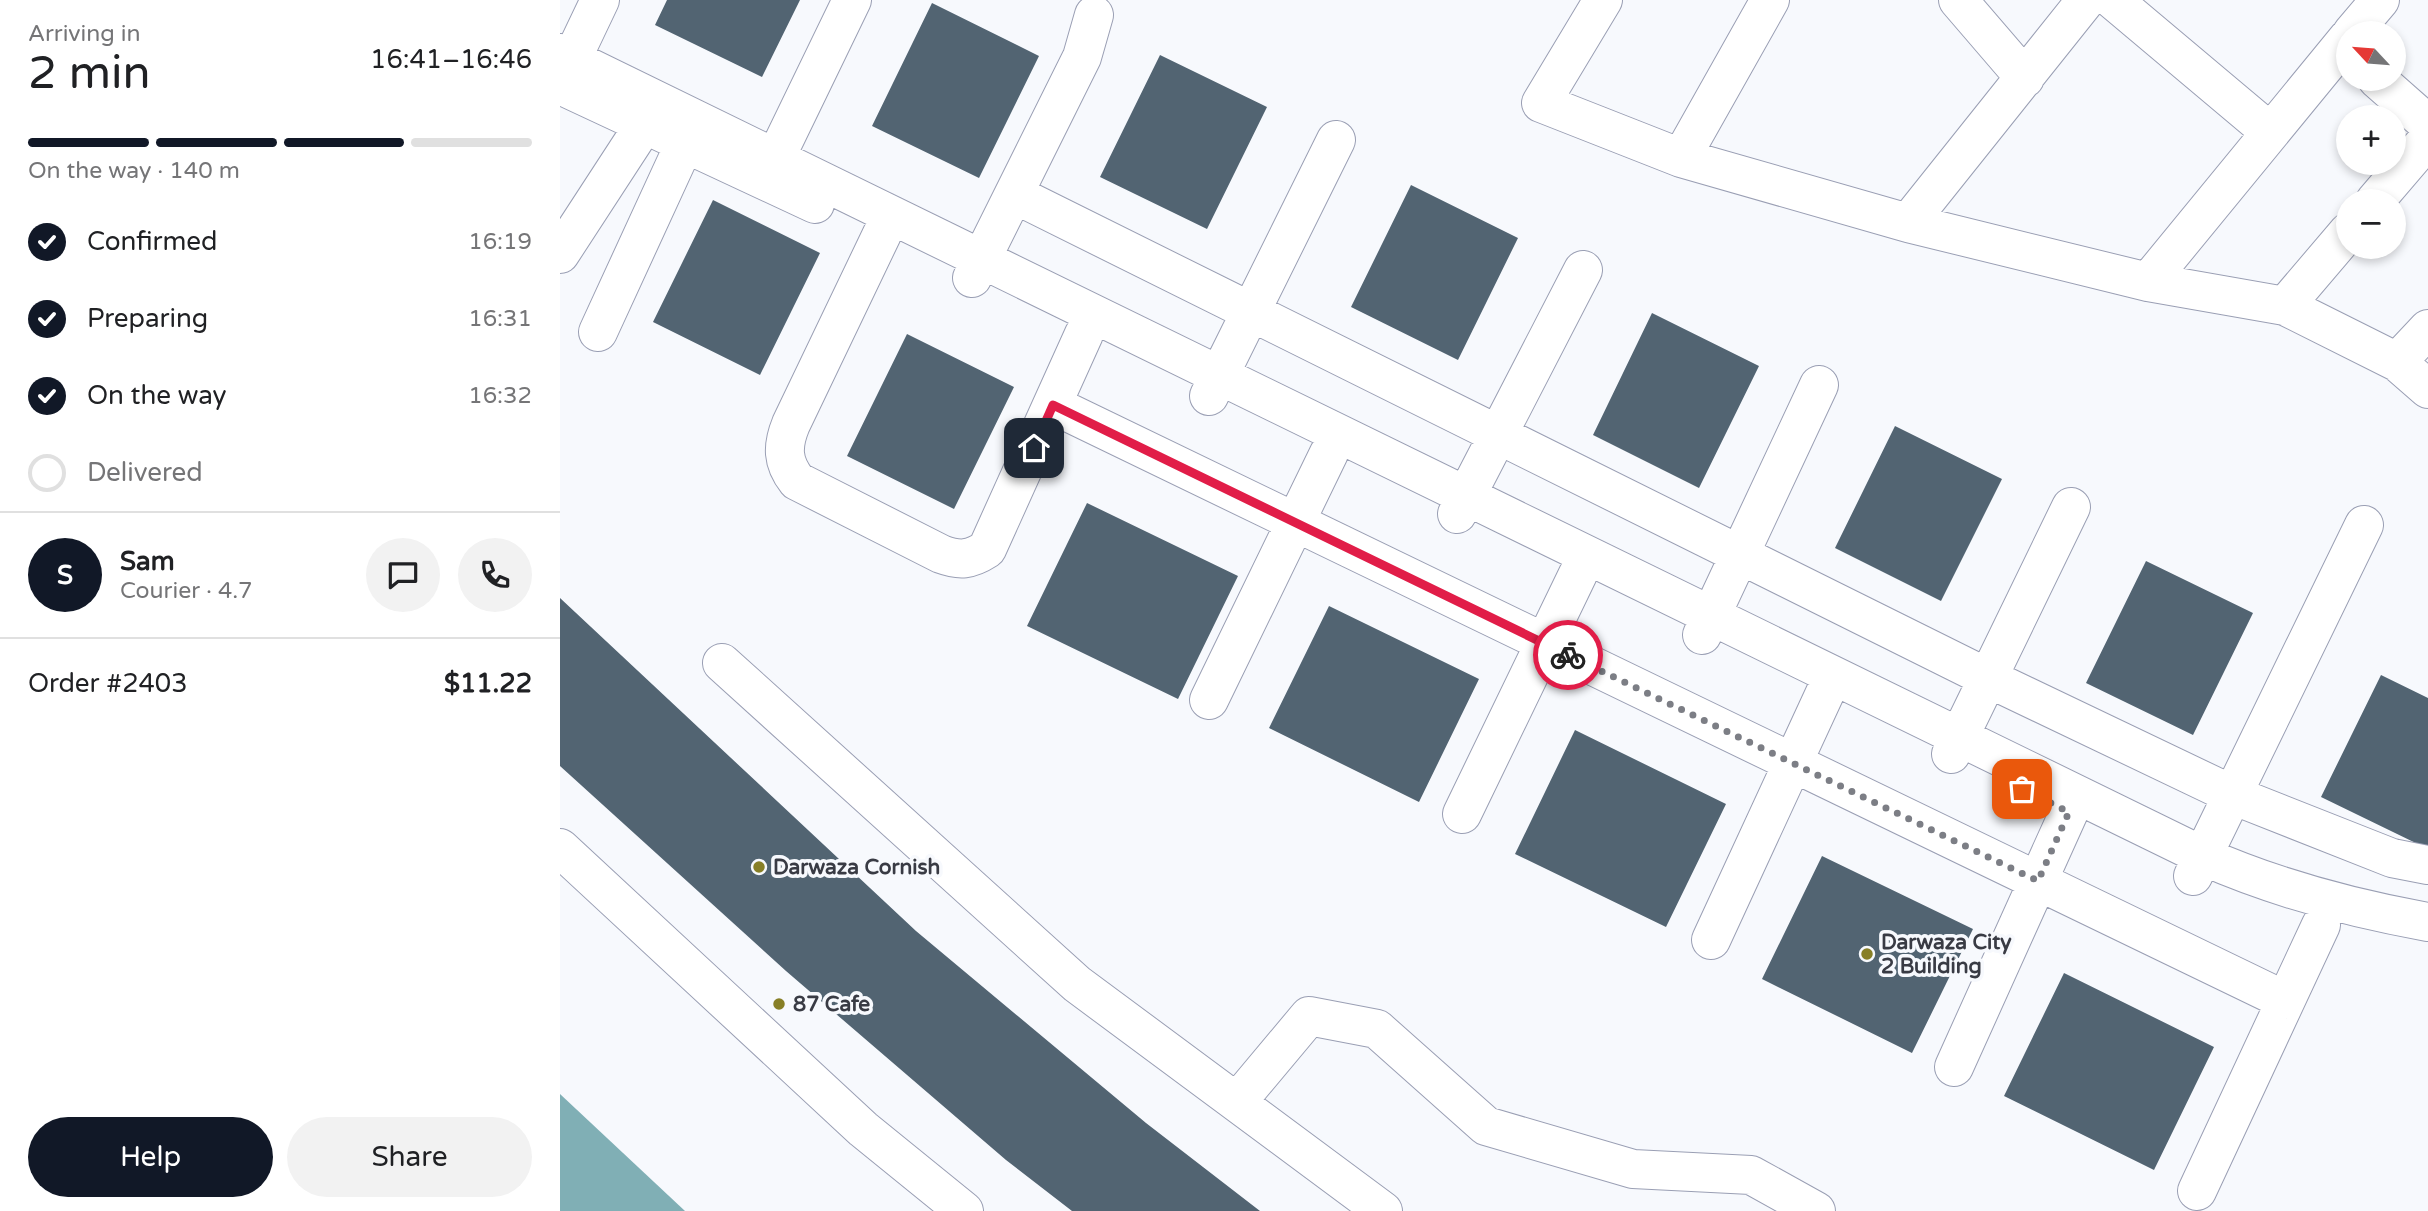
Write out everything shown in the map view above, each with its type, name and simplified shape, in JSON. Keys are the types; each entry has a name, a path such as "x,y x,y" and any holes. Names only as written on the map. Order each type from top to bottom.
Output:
{"street":[{"path":"563,70 600,0"},
{"path":"776,157 852,0"},
{"path":"1603,0 1541,103 1681,159 1908,223 2148,282 2285,306 2397,362 2428,389"},
{"path":"1681,159 1770,0"},
{"path":"1958,0 2025,78"},
{"path":"1908,223 2087,0"},
{"path":"2113,0 2270,132"},
{"path":"2364,21 2380,0"},
{"path":"977,268 1082,57 1094,15"},
{"path":"2148,282 2270,132 2336,57"},
{"path":"563,70 643,125 881,234 977,268 1084,334 1214,385 1329,453 1462,505 1578,574 1706,626 1825,693 1956,746 2069,812 2198,866 2295,892 2428,922"},
{"path":"563,70 776,157 977,268 2198,866 2249,902 2321,925 2428,948"},
{"path":"2391,91 2428,124"},
{"path":"560,254 643,125"},
{"path":"2385,189 2428,139"},
{"path":"1214,385 1336,140"},
{"path":"598,332 684,145"},
{"path":"1014,194 1499,432 1988,678 2235,796 2392,858 2428,865"},
{"path":"881,234 785,438 784,454 788,469 797,481 941,554 957,560 973,558 987,549 1084,334"},
{"path":"2285,306 2336,246"},
{"path":"1462,505 1583,270"},
{"path":"2397,362 2428,329"},
{"path":"1706,626 1819,385"},
{"path":"1053,405 2284,1000"},
{"path":"1209,700 1329,453"},
{"path":"1956,746 2071,507"},
{"path":"2198,866 2235,796 2364,525"},
{"path":"1462,814 1578,574"},
{"path":"722,663 1077,984 1383,1211"},
{"path":"1711,940 1825,693"},
{"path":"1954,1067 2069,812"},
{"path":"560,848 863,1129 964,1211"},
{"path":"2197,1191 2321,925"},
{"path":"1237,1102 1309,1016 1377,1029 1486,1126 1633,1169 1751,1175 1816,1211"}],"water":[{"path":"560,1094 685,1211 560,1211"}],"building":[{"path":"667,0 800,0 762,77 655,25"},
{"path":"932,3 1039,56 979,178 872,126"},
{"path":"1160,55 1267,107 1207,229 1100,177"},
{"path":"1411,185 1518,238 1458,360 1351,307"},
{"path":"713,200 820,253 760,375 653,322"},
{"path":"1652,313 1759,366 1699,488 1593,435"},
{"path":"907,334 1014,387 954,509 847,456"},
{"path":"1895,426 2002,479 1941,601 1835,548"},
{"path":"1087,503 1238,576 1178,699 1027,626"},
{"path":"2146,561 2253,613 2193,735 2086,683"},
{"name":"Darwaza Cornish","path":"560,598 916,931 1146,1123 1260,1211 1072,1211 1006,1160 786,971 560,766"},
{"path":"1329,606 1479,679 1419,802 1269,728"},
{"path":"2381,675 2428,698 2428,849 2321,797"},
{"path":"1575,730 1726,804 1666,927 1515,854"},
{"name":"Darwaza City 2 Building","path":"1822,856 1973,929 1912,1053 1762,979"},
{"name":"Darwaza City 2 Building","path":"2064,973 2214,1047 2154,1170 2004,1096"}],"way so far":[{"path":"1568,655 2038,881 2069,812 2022,789"}],"place":[{"name":"Darwaza Cornish","path":"759,867"},
{"name":"Darwaza City 2 Building","path":"1867,954"},
{"name":"87 Cafe","path":"779,1004"}],"route":[{"path":"1034,448 1053,405 1568,655"}]}
